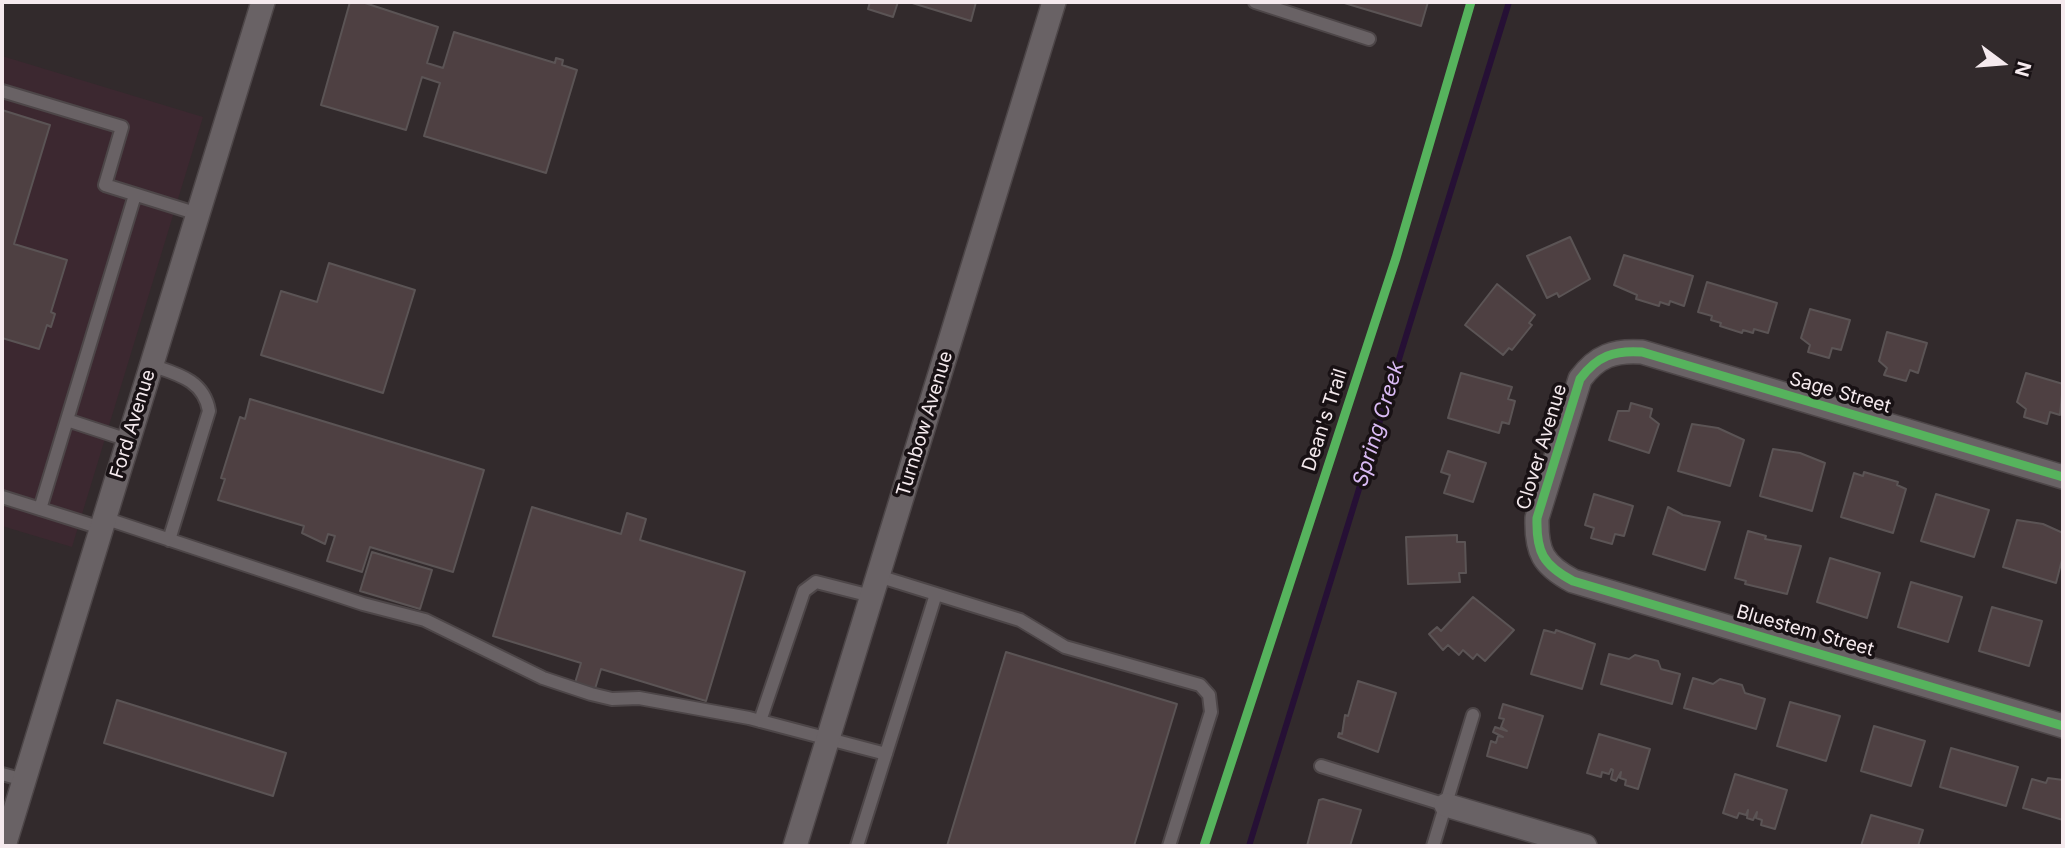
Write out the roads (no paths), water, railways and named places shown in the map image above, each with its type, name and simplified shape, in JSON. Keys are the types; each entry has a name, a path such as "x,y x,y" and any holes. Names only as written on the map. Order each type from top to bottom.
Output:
{"street":[{"name":"Ford Avenue","path":"4,846 263,2"},
{"name":"Turnbow Avenue","path":"795,846 1054,2"},
{"name":"Sage Street","path":"1605,355 1623,351 1642,352 2063,477"},
{"name":"Clover Avenue","path":"1544,559 1536,541 1537,518 1580,379 1591,364 1605,355"},
{"name":"Bluestem Street","path":"1544,559 1556,572 1573,581 2063,726"},
{"path":"1446,805 1586,846"}],"lane":[{"path":"1255,2 1368,39"},
{"path":"2,91 122,127 105,185 198,214"},
{"path":"40,509 135,195"},
{"path":"151,365 188,378 207,398 209,411 169,540"},
{"path":"67,420 128,440"},
{"path":"2,497 40,509 169,540 363,604 425,620 543,678 591,694 612,699 639,698 760,721 886,754"},
{"path":"760,721 804,591 816,582 936,594 1020,620 1065,647 1200,685 1209,695 1211,712 1169,846"},
{"path":"857,846 936,594"},
{"path":"1433,846 1473,715"},
{"path":"1321,766 1446,805"},
{"path":"2,774 24,780"}],"waterway":[{"name":"Spring Creek","path":"1249,846 1509,2"}]}
